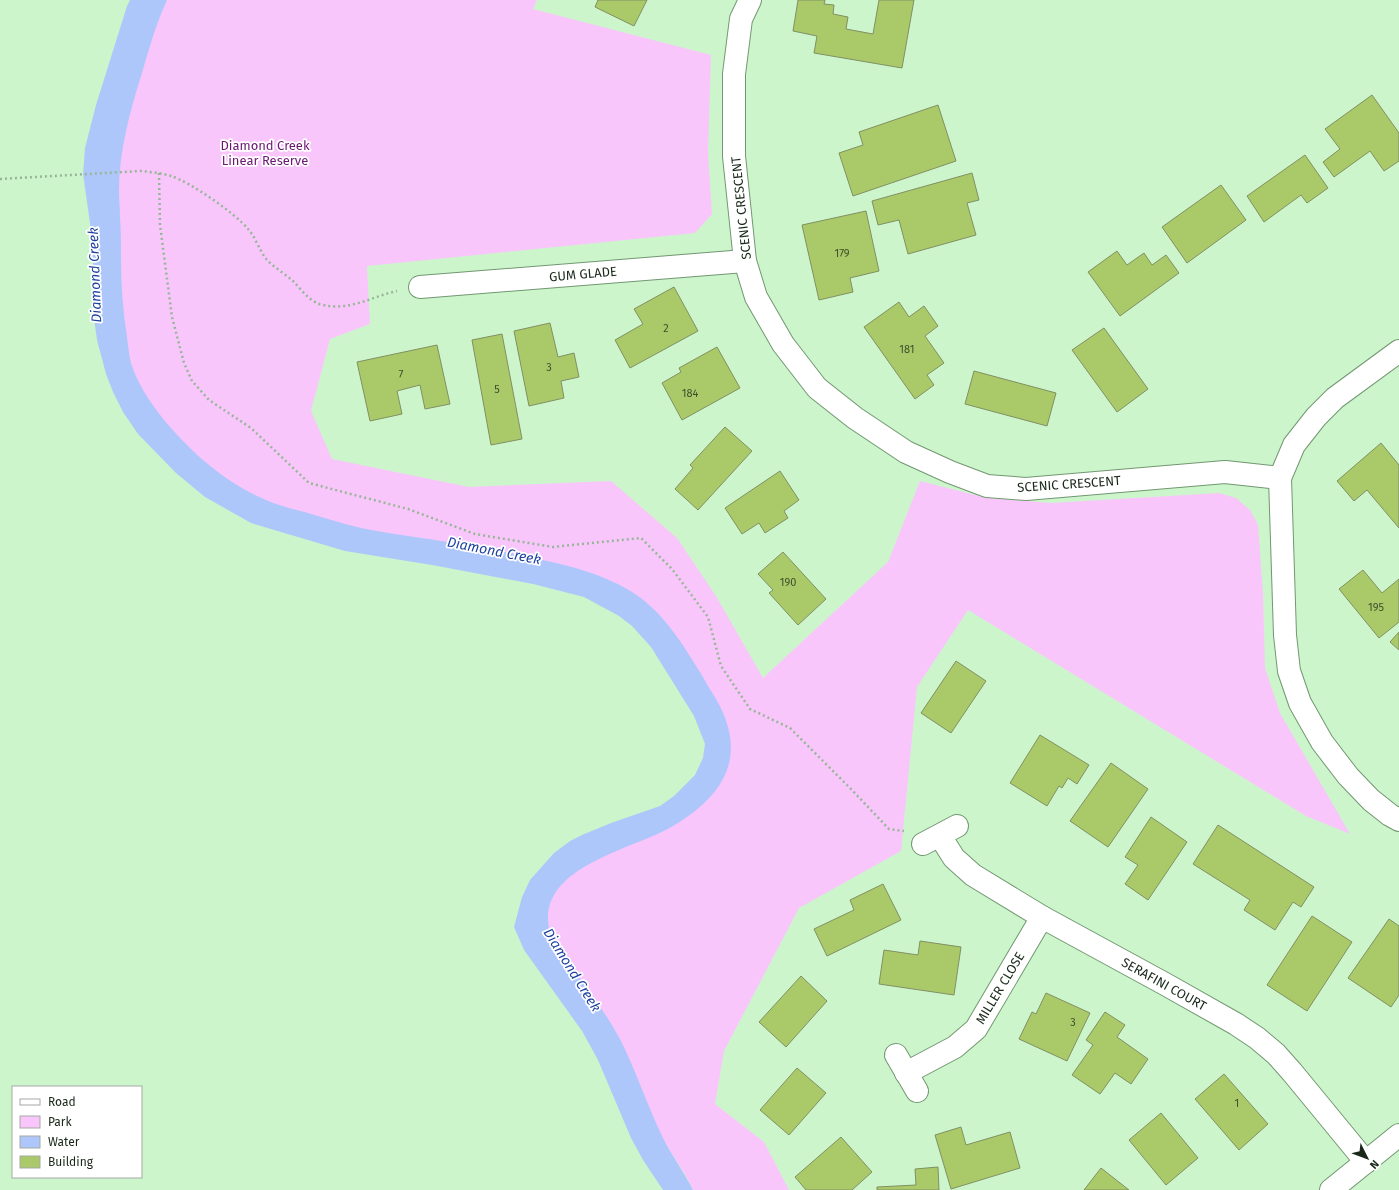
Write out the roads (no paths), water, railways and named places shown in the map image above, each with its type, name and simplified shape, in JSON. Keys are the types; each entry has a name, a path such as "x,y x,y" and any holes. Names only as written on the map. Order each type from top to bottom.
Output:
{"street":[{"name":"SCENIC CRESCENT","path":"750,0 741,19 734,74 734,156 745,261 756,297 783,344 817,388 855,418 906,452 950,472 987,486 1026,488 1225,472 1280,478"},
{"name":"GUM GLADE","path":"420,287 745,261"},
{"path":"1399,351 1335,398 1316,417 1294,445 1280,478 1285,635 1289,671 1300,703 1322,742 1348,776 1371,800 1399,820"},
{"name":"SERAFINI COURT","path":"940,835 954,858 973,875 1042,917 1165,984 1236,1024 1257,1038 1276,1054 1292,1072 1366,1162"},
{"name":"MILLER CLOSE","path":"906,1073 955,1047 976,1029 1042,917"},
{"path":"1331,1190 1399,1136"}],"water":[{"name":"Diamond Creek","path":"130,0 167,0 153,36 129,116 119,176 122,289 124,318 130,360 134,372 143,389 153,406 165,421 192,450 227,479 253,494 276,504 349,525 386,533 484,548 557,563 603,577 618,584 644,600 672,630 703,677 726,720 730,739 730,756 726,773 718,788 706,802 673,826 597,860 578,871 562,884 552,900 548,919 551,935 555,943 602,1010 622,1043 663,1138 693,1190 663,1190 643,1160 631,1138 598,1060 582,1031 524,950 514,927 522,897 530,880 554,853 570,841 582,835 660,806 674,796 695,775 703,758 705,744 694,716 651,647 632,626 619,616 584,597 533,584 432,565 345,551 251,523 205,497 176,473 138,434 123,412 113,392 106,374 97,340 94,318 93,258 83,174 85,148 96,105"}],"park label":[{"name":"Diamond Creek Linear Reserve","path":"265,152"}]}
